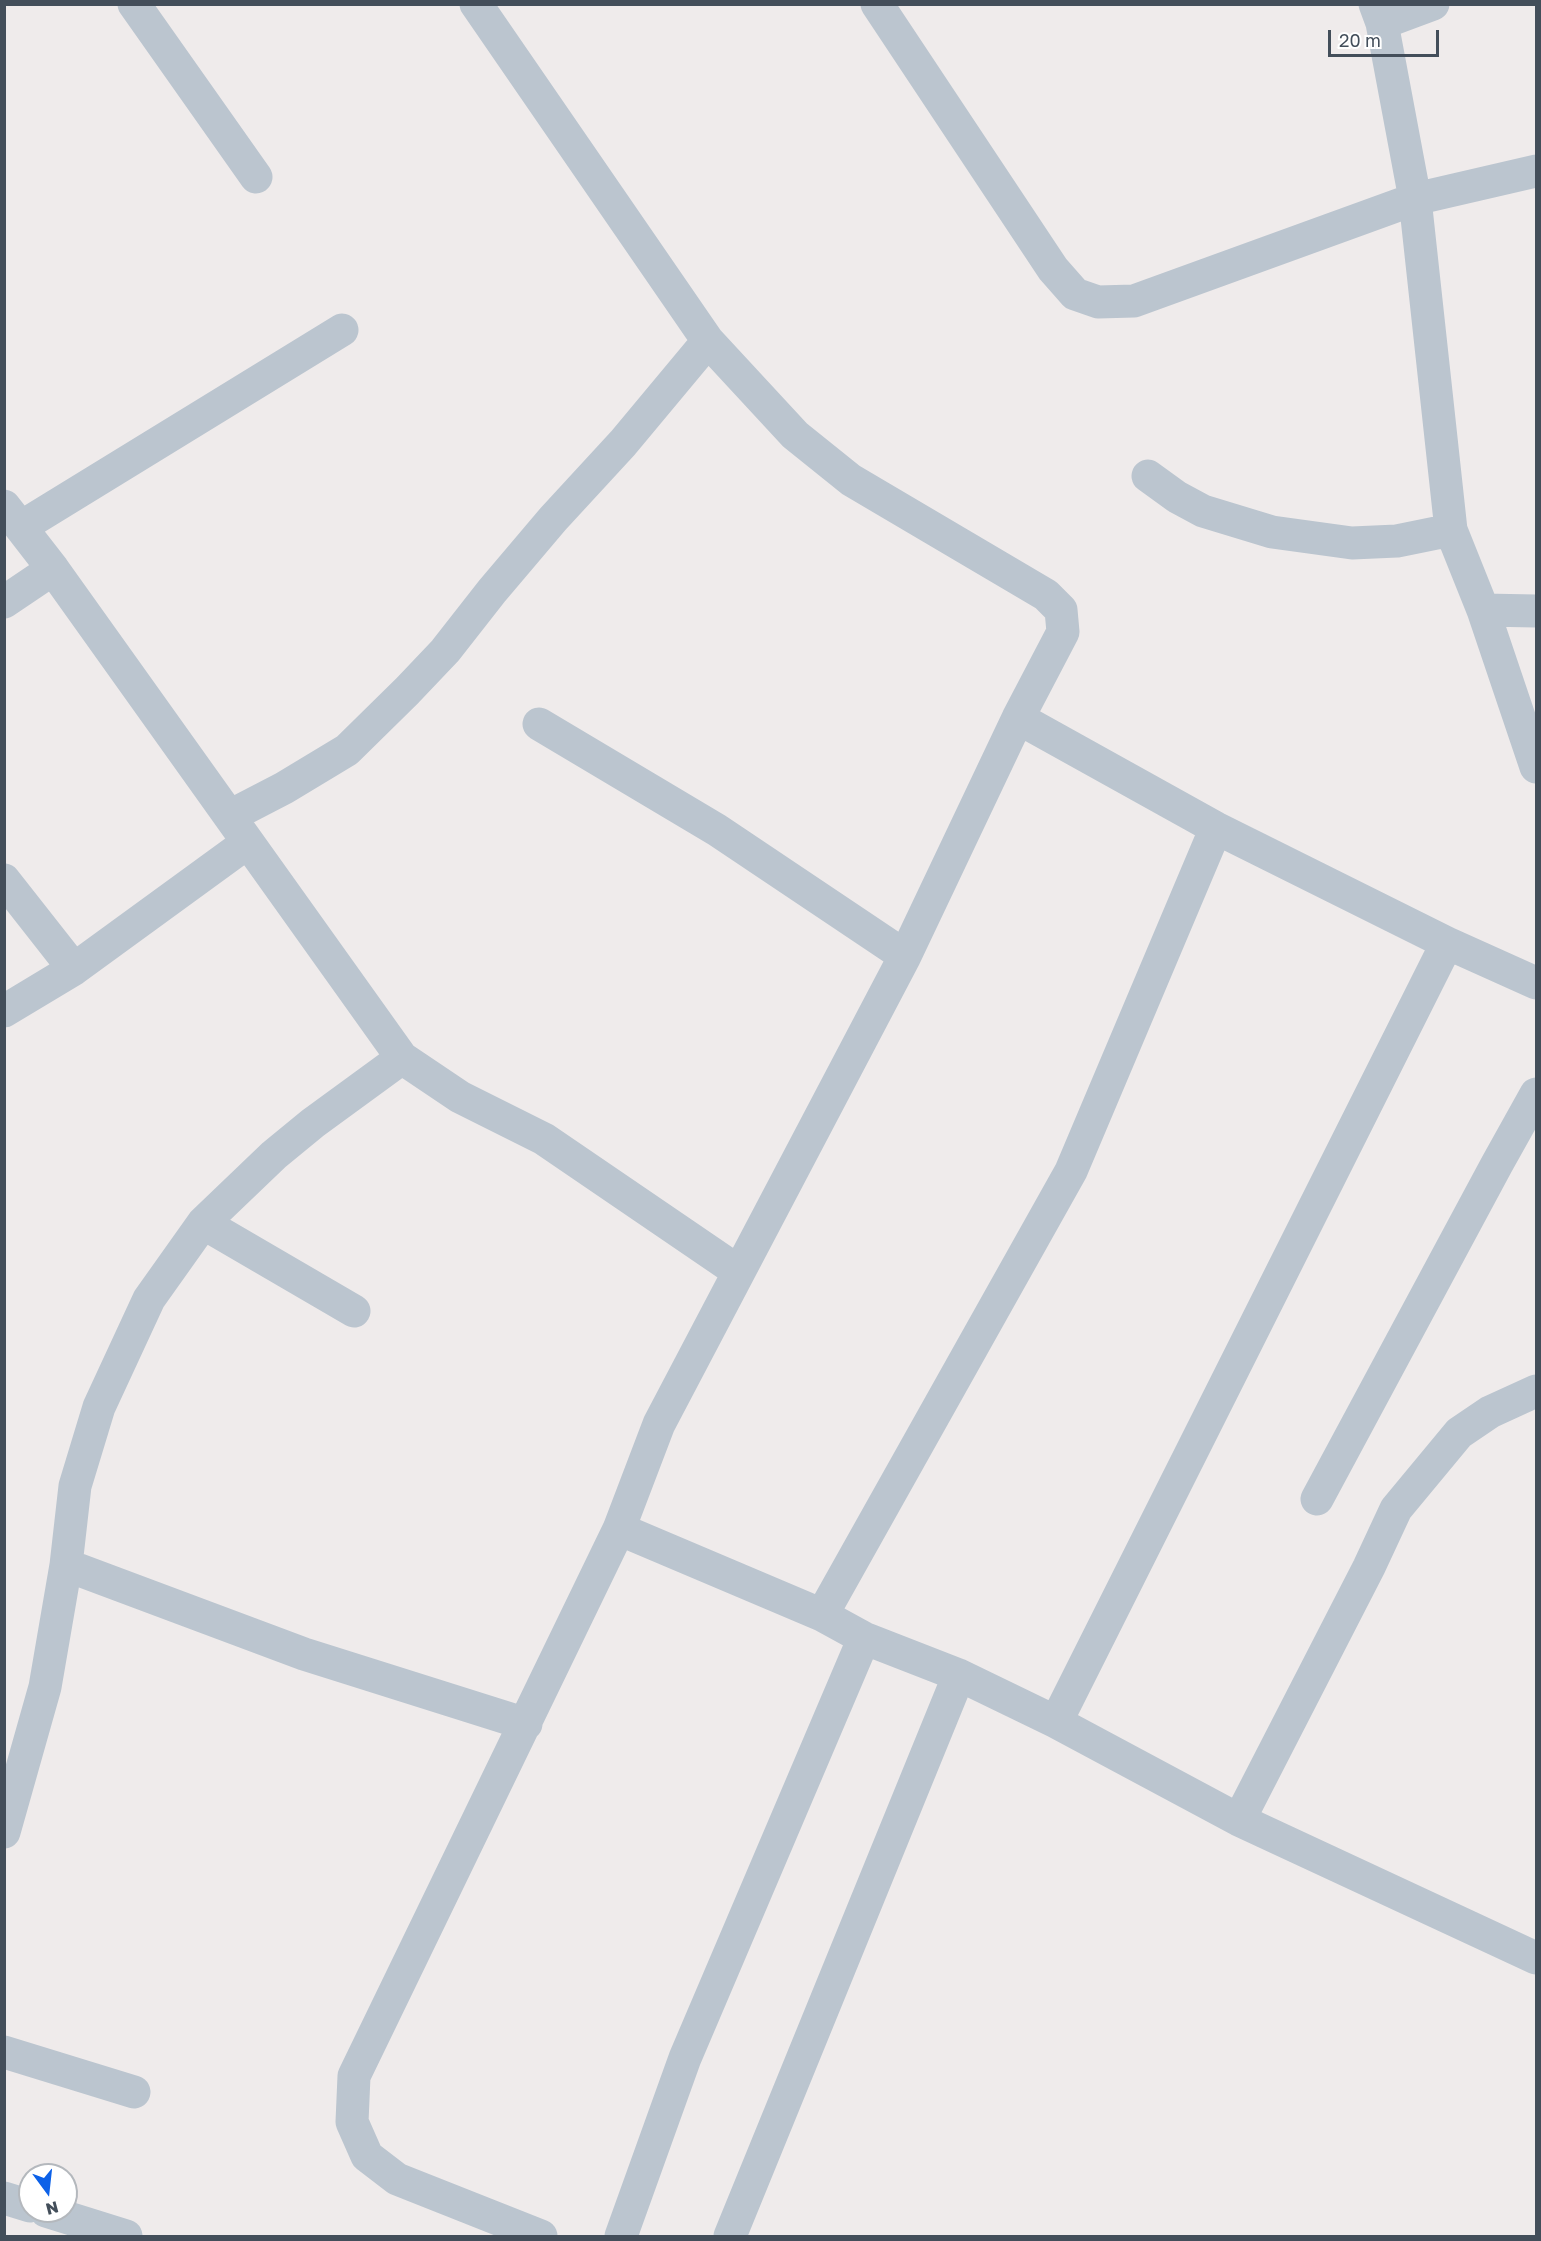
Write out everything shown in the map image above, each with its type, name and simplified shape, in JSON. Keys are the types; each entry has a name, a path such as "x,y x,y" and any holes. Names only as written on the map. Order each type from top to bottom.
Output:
{"street":[{"path":"134,4 256,177"},
{"path":"476,4 708,341 795,435 851,480 1046,595 1061,610 1064,632 1018,718 905,956 659,1424 619,1529 354,2076 352,2122 367,2156 397,2179 541,2236"},
{"path":"877,4 1053,269 1075,294 1098,302 1134,301 1415,199 1536,171"},
{"path":"1433,4 1378,14 1415,199 1451,530 1483,610 1536,767"},
{"path":"342,330 13,516 402,1058 460,1097 544,1139 739,1272"},
{"path":"230,816 284,788 347,750 445,651 553,519 623,443 708,341"},
{"path":"1148,476 1203,511 1272,532 1352,543 1397,541 1451,530"},
{"path":"4,602 53,569"},
{"path":"1483,610 1536,611"},
{"path":"1018,718 1216,828 1448,943 1536,982"},
{"path":"539,724 717,830 905,956"},
{"path":"822,1615 1071,1171 1216,828"},
{"path":"4,1011 74,969 247,843"},
{"path":"4,880 74,969"},
{"path":"1056,1722 1448,943"},
{"path":"4,1832 45,1687 66,1564 75,1486 99,1407 149,1299 203,1222 298,1135 402,1058"},
{"path":"1317,1499 1536,1094"},
{"path":"203,1222 354,1311"},
{"path":"1239,1820 1370,1567 1396,1509 1459,1433 1490,1412 1536,1391"},
{"path":"619,1529 822,1615 864,1638 958,1675 1056,1722 1239,1820 1536,1958"},
{"path":"66,1564 304,1654 526,1724"},
{"path":"621,2236 685,2058 864,1638"},
{"path":"730,2236 958,1675"},
{"path":"4,2052 134,2092"},
{"path":"78,2221 126,2236"}]}
